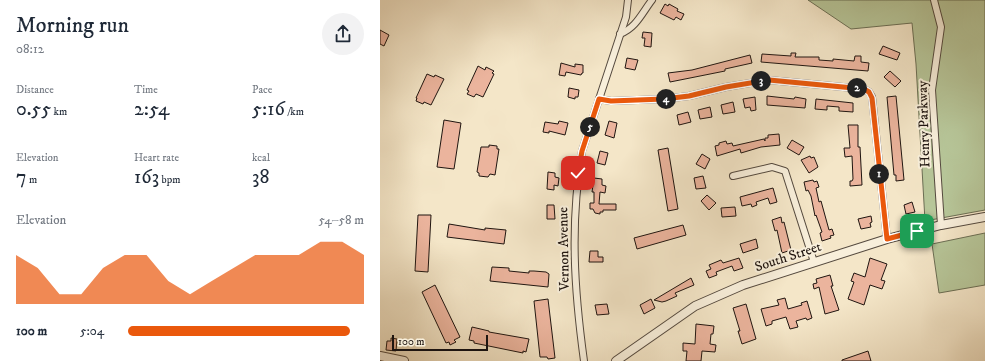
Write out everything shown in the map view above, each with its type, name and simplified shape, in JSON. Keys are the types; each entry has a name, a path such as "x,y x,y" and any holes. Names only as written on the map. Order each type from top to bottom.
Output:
{"street":[{"name":"Vernon Avenue","path":"584,361 575,284 576,199 582,151 626,17 628,0"},
{"path":"620,34 628,31 634,26 652,0"},
{"name":"Henry Parkway","path":"934,0 940,26 932,90 941,225"},
{"path":"599,99 611,101 664,99 689,96 726,87 769,80 864,89 869,92 872,98 887,239"},
{"path":"733,176 772,167 785,171 814,262"},
{"name":"South Street","path":"616,361 695,306 743,285 887,239 941,225 985,217"},
{"path":"380,356 404,361"}],"green space":[{"path":"808,0 985,0 985,210 925,221 916,64 912,23 851,29"},
{"path":"985,233 985,285 939,293 932,244"}],"building":[{"path":"665,4 668,6 669,4 678,9 677,11 684,14 681,20 676,17 674,20 660,13"},
{"path":"380,30 389,35 384,46 380,44"},
{"path":"643,32 652,33 651,47 644,46 645,38 642,38"},
{"path":"883,46 900,53 897,60 879,54"},
{"path":"791,53 796,53 795,57 819,57 819,60 833,61 833,59 854,61 855,56 861,56 861,62 869,63 868,71 761,62 762,54 791,56"},
{"path":"750,55 752,63 725,69 725,71 670,82 668,73 692,70"},
{"path":"627,58 638,60 635,70 625,68"},
{"path":"561,63 575,67 575,64 583,65 583,73 581,75 566,72 565,76 559,75"},
{"path":"478,66 485,70 486,67 494,71 483,97 476,94 474,97 467,94 469,91 467,90"},
{"path":"890,71 901,81 895,87 884,77"},
{"path":"427,74 434,77 435,75 444,79 431,105 416,101"},
{"path":"569,88 579,90 578,97 575,97 575,99 568,97"},
{"path":"767,96 806,99 805,108 767,105"},
{"path":"896,96 904,180 896,181 896,175 894,175 887,97"},
{"path":"755,97 756,110 751,111 750,107 745,108 743,99"},
{"path":"816,99 853,103 853,112 839,111 839,107 827,106 827,110 815,109"},
{"path":"733,102 735,112 723,114 721,105"},
{"path":"710,107 712,117 700,119 698,110"},
{"path":"688,112 691,122 679,125 677,115"},
{"path":"444,120 461,123 454,169 437,167"},
{"path":"559,121 568,123 565,135 549,131 549,133 543,132 545,122 558,124"},
{"path":"609,121 617,123 614,138 605,135"},
{"path":"848,125 858,125 858,147 860,147 862,185 850,186 850,181 853,179 852,156 845,157 844,148 850,148"},
{"path":"779,134 780,145 761,147 741,153 740,149 717,156 715,146 719,145 719,143 726,141 727,144 732,143 733,146 764,139 765,141 765,138 768,138 768,135"},
{"path":"792,140 804,147 799,155 787,148"},
{"path":"489,145 497,146 497,149 499,149 495,175 490,174 488,177 479,176 479,173 477,172 481,147 489,147"},
{"path":"668,148 678,209 668,211 658,150"},
{"path":"600,151 608,153 605,165 597,163"},
{"path":"702,154 710,159 705,169 696,164"},
{"path":"810,156 811,158 814,157 818,167 809,173 801,160"},
{"path":"548,172 555,173 555,177 559,178 558,186 554,185 554,190 547,189"},
{"path":"703,176 706,188 696,189 694,178"},
{"path":"594,178 602,179 602,185 606,186 605,193 600,192 599,204 616,204 616,210 603,210 600,214 595,213 593,209 590,209 590,203 594,203 594,192 592,192"},
{"path":"813,180 814,182 817,181 819,187 816,188 819,202 821,201 829,230 832,229 834,235 830,236 831,238 822,241 820,233 822,232 816,215 815,216 811,196 808,190 806,191 804,182"},
{"path":"773,188 777,202 770,204 768,198 756,202 757,205 752,207 751,204 742,206 740,197"},
{"path":"707,195 716,203 709,210 701,201"},
{"path":"912,202 915,212 906,214 904,205"},
{"path":"547,205 554,205 555,219 547,219"},
{"path":"735,207 736,216 722,217 721,208"},
{"path":"418,215 431,215 428,272 415,271"},
{"path":"871,216 871,227 861,229 858,219"},
{"path":"781,217 782,223 784,222 791,250 782,253 777,230 775,231 772,220"},
{"path":"449,224 485,230 485,228 506,230 504,244 447,237"},
{"path":"683,225 686,235 637,249 634,238"},
{"path":"756,239 758,248 743,253 740,244"},
{"path":"590,251 598,251 598,257 603,257 603,262 589,262"},
{"path":"739,258 743,268 734,271 732,266 716,272 717,275 709,278 706,271 711,269 709,265 721,260 723,263"},
{"path":"870,258 887,264 881,280 885,281 882,289 870,285 864,305 848,299 854,282 851,281 854,273 865,277"},
{"path":"492,267 509,268 509,271 529,273 529,271 546,272 549,274 548,287 490,281"},
{"path":"830,275 833,286 831,286 839,310 825,314 819,287 814,289 813,284 817,283 816,279"},
{"path":"691,278 694,285 675,293 677,296 662,302 654,300"},
{"path":"435,285 460,337 454,340 456,342 450,345 449,342 446,343 422,292"},
{"path":"785,298 788,309 802,305 801,303 807,301 812,318 796,321 798,327 790,329 786,317 772,321 772,324 766,326 761,309 779,305 777,300"},
{"path":"548,299 555,358 548,359 547,357 540,357 534,301"},
{"path":"651,299 655,308 644,314 640,305"},
{"path":"607,304 609,314 597,315 595,305"},
{"path":"746,304 756,339 742,344 738,331 740,331 733,308"},
{"path":"696,324 714,326 710,344 716,345 715,352 702,351 701,361 686,361 687,351 683,351 683,343 695,344"},
{"path":"472,327 489,332 529,339 526,352 523,351 523,353 474,343 474,341 469,340"},
{"path":"391,338 397,339 396,351 386,350 387,341 391,341"},
{"path":"868,351 871,361 842,361 842,360"}],"route":[{"path":"578,173 582,151 599,99 611,101 664,99 689,96 726,87 769,80 864,89 869,92 872,98 887,239 917,231"}]}
